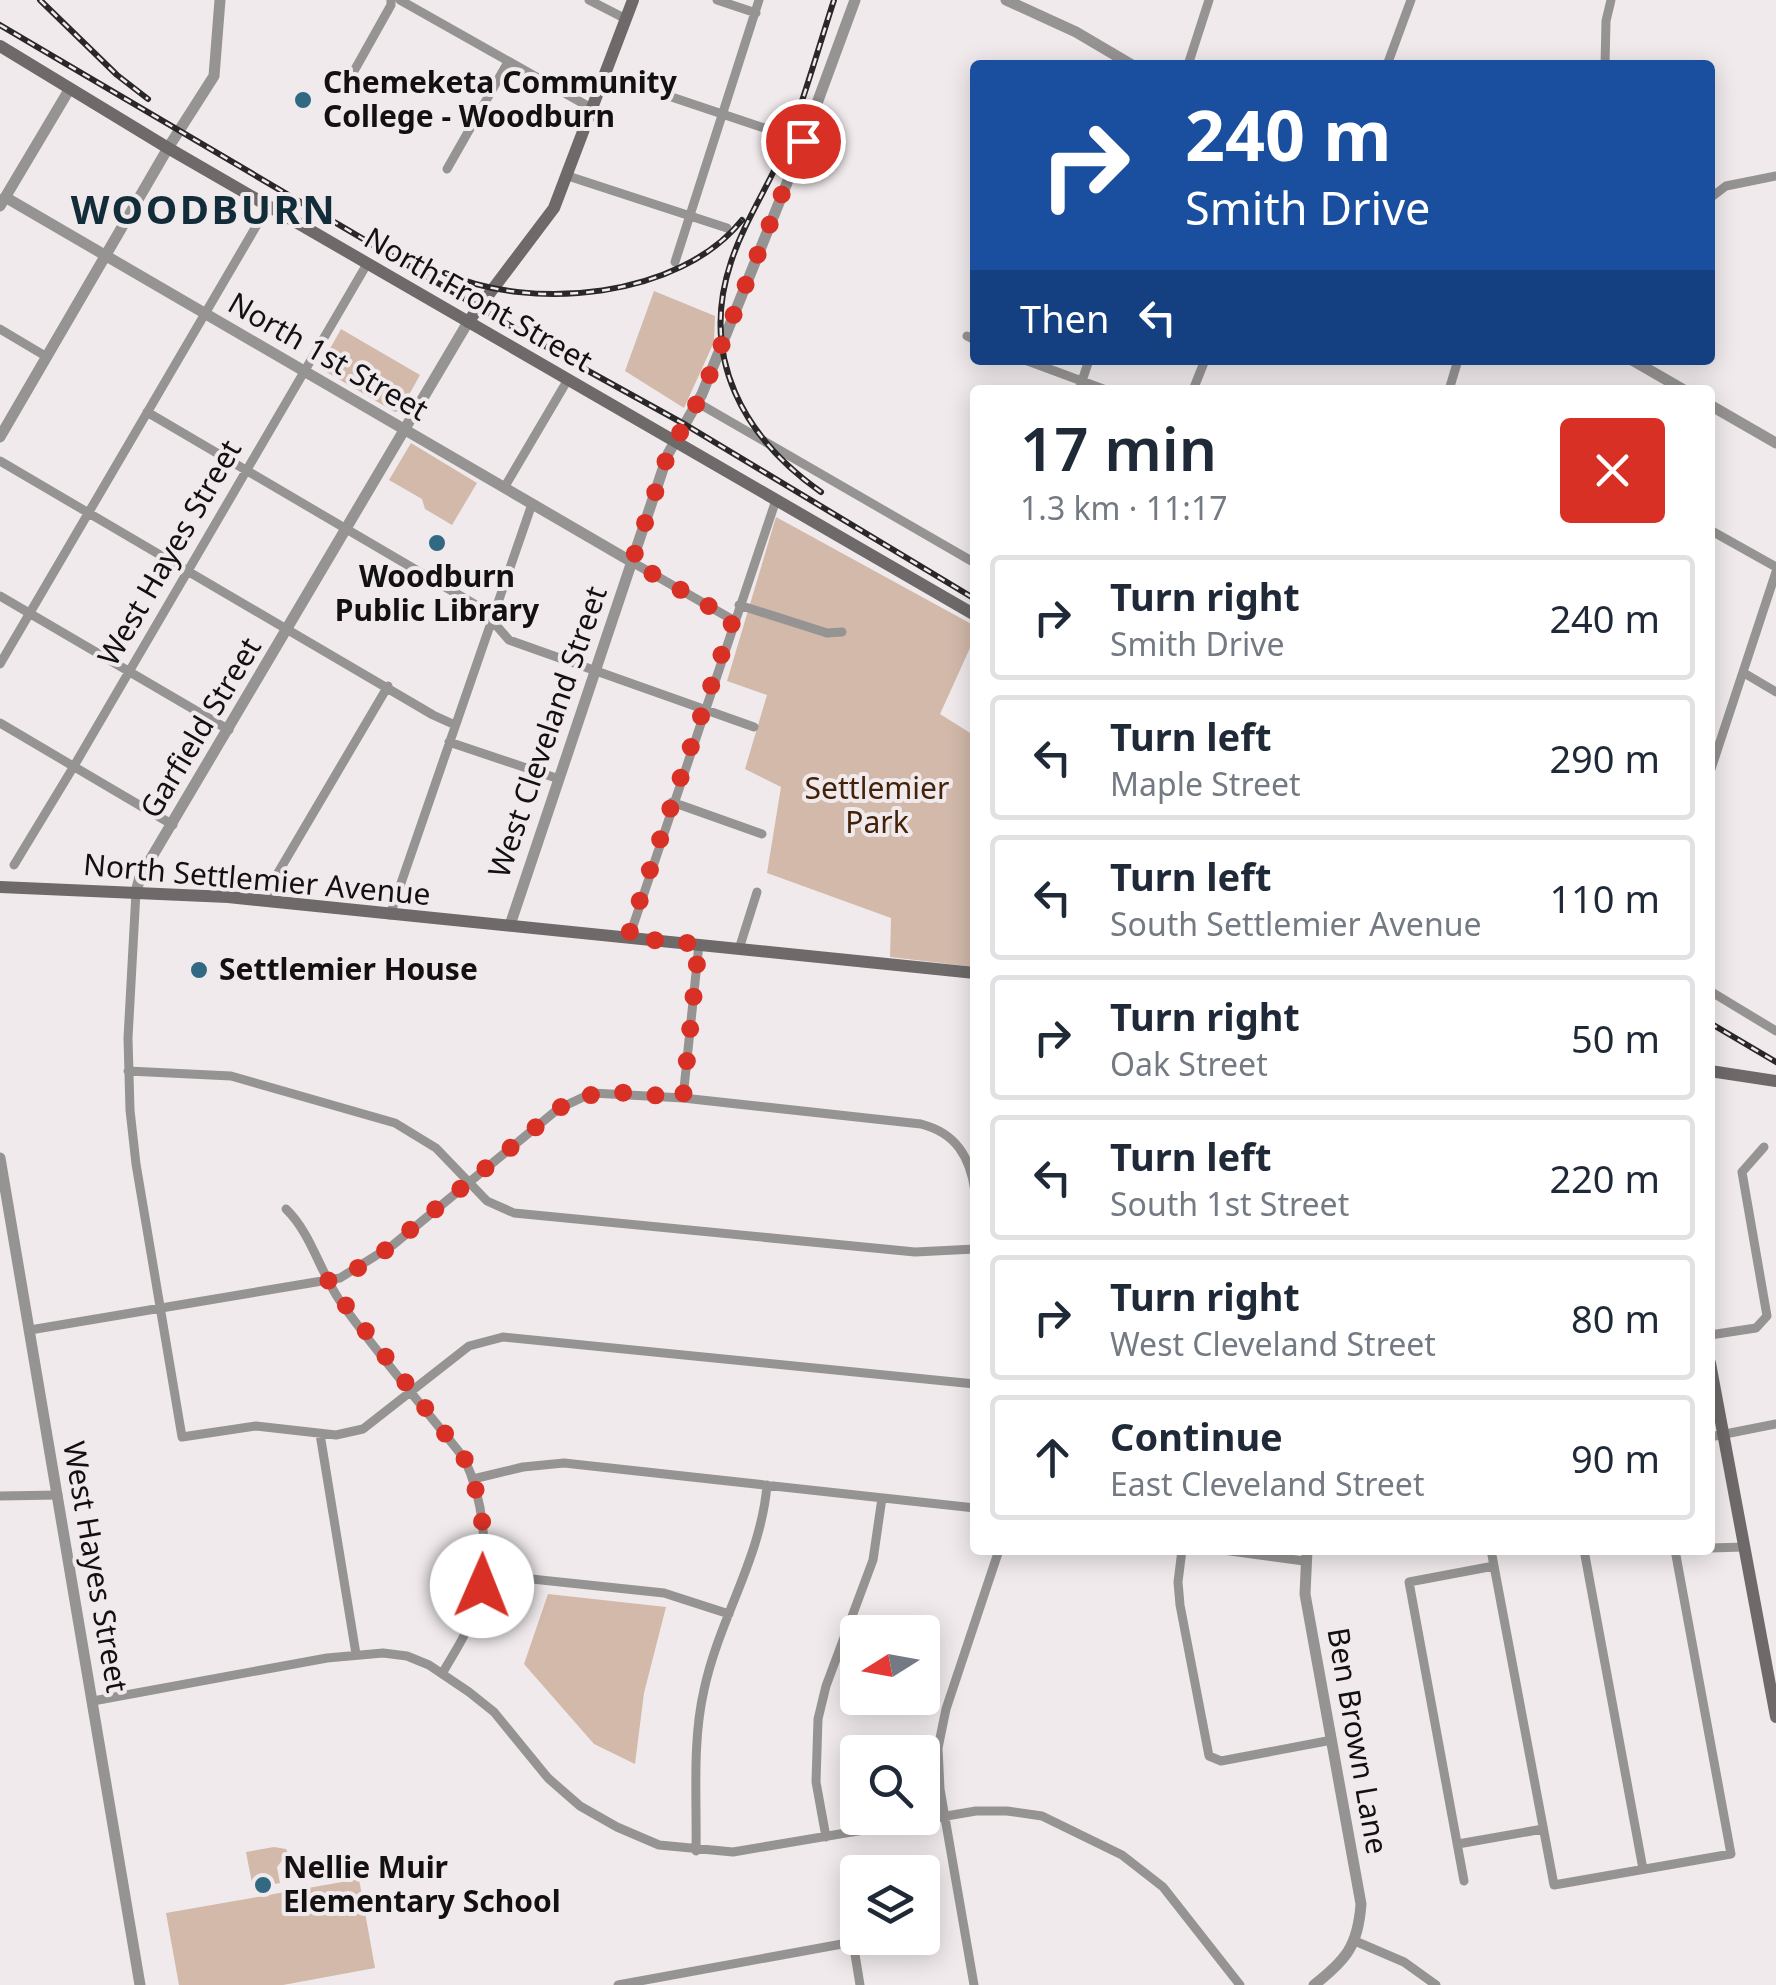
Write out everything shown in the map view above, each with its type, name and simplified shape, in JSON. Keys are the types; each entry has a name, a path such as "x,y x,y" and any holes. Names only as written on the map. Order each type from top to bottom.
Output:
{"main road":[{"path":"468,322 542,227 568,176 633,0"},
{"name":"North Front Street","path":"0,46 567,381 970,612"},
{"name":"North Settlemier Avenue","path":"2,890 136,892 266,901 970,972"},
{"path":"1715,1071 1776,1082"},
{"path":"1717,1435 1744,1547 1776,1717"}],"street":[{"path":"0,437 214,76 220,0"},
{"path":"354,70 392,6 391,0"},
{"path":"400,0 592,109"},
{"path":"589,0 626,19"},
{"path":"717,0 756,13"},
{"path":"675,262 758,0"},
{"name":"West Cleveland Street","path":"510,925 667,456 698,403 855,0"},
{"path":"1006,0 1076,32 1124,60"},
{"path":"1190,60 1209,0"},
{"path":"1389,60 1411,0"},
{"path":"1604,60 1611,0"},
{"path":"447,168 508,62"},
{"path":"606,75 803,141"},
{"path":"2,199 69,90"},
{"path":"568,176 727,228"},
{"path":"1715,194 1726,186 1776,176"},
{"name":"North 1st Street","path":"2,199 632,562"},
{"path":"0,664 268,206"},
{"name":"West Hayes Street","path":"14,865 368,264"},
{"name":"Garfield Street","path":"320,1434 262,1426 182,1438 136,1164 128,1070 136,892 140,878 468,322"},
{"path":"0,329 47,357"},
{"path":"1036,365 1078,385"},
{"path":"1641,365 1675,385"},
{"path":"504,488 567,381"},
{"path":"698,403 970,560"},
{"path":"1715,408 1776,444"},
{"path":"147,412 480,608 509,640 754,727"},
{"path":"0,461 388,686 433,716 455,725"},
{"path":"629,938 776,500"},
{"path":"390,915 532,504"},
{"path":"1715,533 1776,570 1715,757"},
{"path":"632,562 733,620"},
{"path":"0,596 229,730"},
{"path":"738,605 827,633 842,632"},
{"path":"1744,673 1776,692"},
{"path":"266,901 388,686"},
{"path":"0,722 173,825"},
{"path":"449,742 560,779"},
{"path":"672,802 762,834"},
{"path":"739,949 757,892"},
{"path":"683,1098 699,944"},
{"path":"1715,994 1776,1031"},
{"path":"128,1070 232,1076 395,1124 436,1148 487,1201 514,1212 928,1252 970,1249"},
{"path":"30,1330 347,1275 383,1252 558,1109 584,1095 607,1092 683,1098 931,1126 947,1134 962,1149 970,1167"},
{"path":"1715,1334 1756,1328 1767,1316 1742,1172 1764,1147"},
{"name":"West Hayes Street","path":"0,1158 140,1985"},
{"path":"286,1209 300,1223 327,1281 464,1458 473,1479 482,1523 484,1574 474,1615 442,1674"},
{"path":"356,1654 320,1434 363,1429 469,1346 503,1338 970,1384"},
{"path":"1717,1435 1776,1424"},
{"path":"473,1479 523,1467 564,1463 970,1507"},
{"path":"696,1851 699,1721 711,1664 762,1526 767,1485"},
{"path":"0,1496 58,1495"},
{"path":"826,1837 816,1782 818,1718 873,1560 882,1498"},
{"path":"1715,1548 1744,1547"},
{"path":"974,1985 938,1761 946,1709 998,1555"},
{"path":"1181,1555 1178,1582 1182,1625 1206,1750 1214,1760 1332,1740"},
{"path":"1492,1555 1554,1885 1730,1854 1676,1555"},
{"path":"1585,1555 1642,1869"},
{"name":"Ben Brown Lane","path":"1306,1556 1305,1594 1361,1904 1355,1941"},
{"path":"1464,1881 1409,1582 1494,1566"},
{"path":"484,1574 664,1593 729,1614"},
{"path":"92,1701 356,1654 407,1656 442,1674 494,1712 548,1778 580,1806 659,1845 732,1852 946,1816 1008,1811 1042,1816 1122,1855 1163,1887 1240,1985"},
{"path":"1458,1844 1543,1829"},
{"path":"1314,1985 1341,1964 1355,1941 1404,1962 1436,1985"},
{"path":"618,1985 853,1942 860,1985"}],"green space":[{"path":"654,291 715,316 714,342 684,408 625,371"},
{"path":"341,329 420,375 400,411 395,412 323,370 322,363"},
{"path":"411,443 477,483 452,525 425,509 422,499 389,480"},
{"name":"Settlemier Park","path":"776,517 970,623 970,648 940,714 970,733 970,966 890,957 891,918 767,873 781,787 745,769 767,695 727,681"},
{"path":"548,1594 666,1607 644,1693 635,1764 594,1744 524,1664"},
{"path":"274,1847 288,1853 277,1867 280,1883 253,1888 246,1852"},
{"path":"359,1879 375,1968 283,1985 179,1985 166,1913"}],"railway":[{"path":"40,0 117,75 148,99"},
{"path":"821,492 794,471 750,421 725,363 721,331 731,262 789,138 834,0"},
{"path":"0,25 686,425 970,596"},
{"path":"445,273 519,292 602,290 682,267 715,246 742,220"},
{"path":"1715,1026 1776,1062"}],"place":[{"name":"Chemeketa Community College - Woodburn","path":"303,100"},
{"name":"Woodburn Public Library","path":"437,543"},
{"name":"Settlemier House","path":"199,970"},
{"name":"Nellie Muir Elementary School","path":"263,1885"}],"district":[{"name":"WOODBURN","path":"204,210"}],"route":[{"path":"482,1586 482,1523 473,1479 464,1458 327,1281 347,1275 383,1252 575,1099 600,1092 683,1098 699,944 629,938 733,620 632,562 668,454 702,394 803,141"}]}
